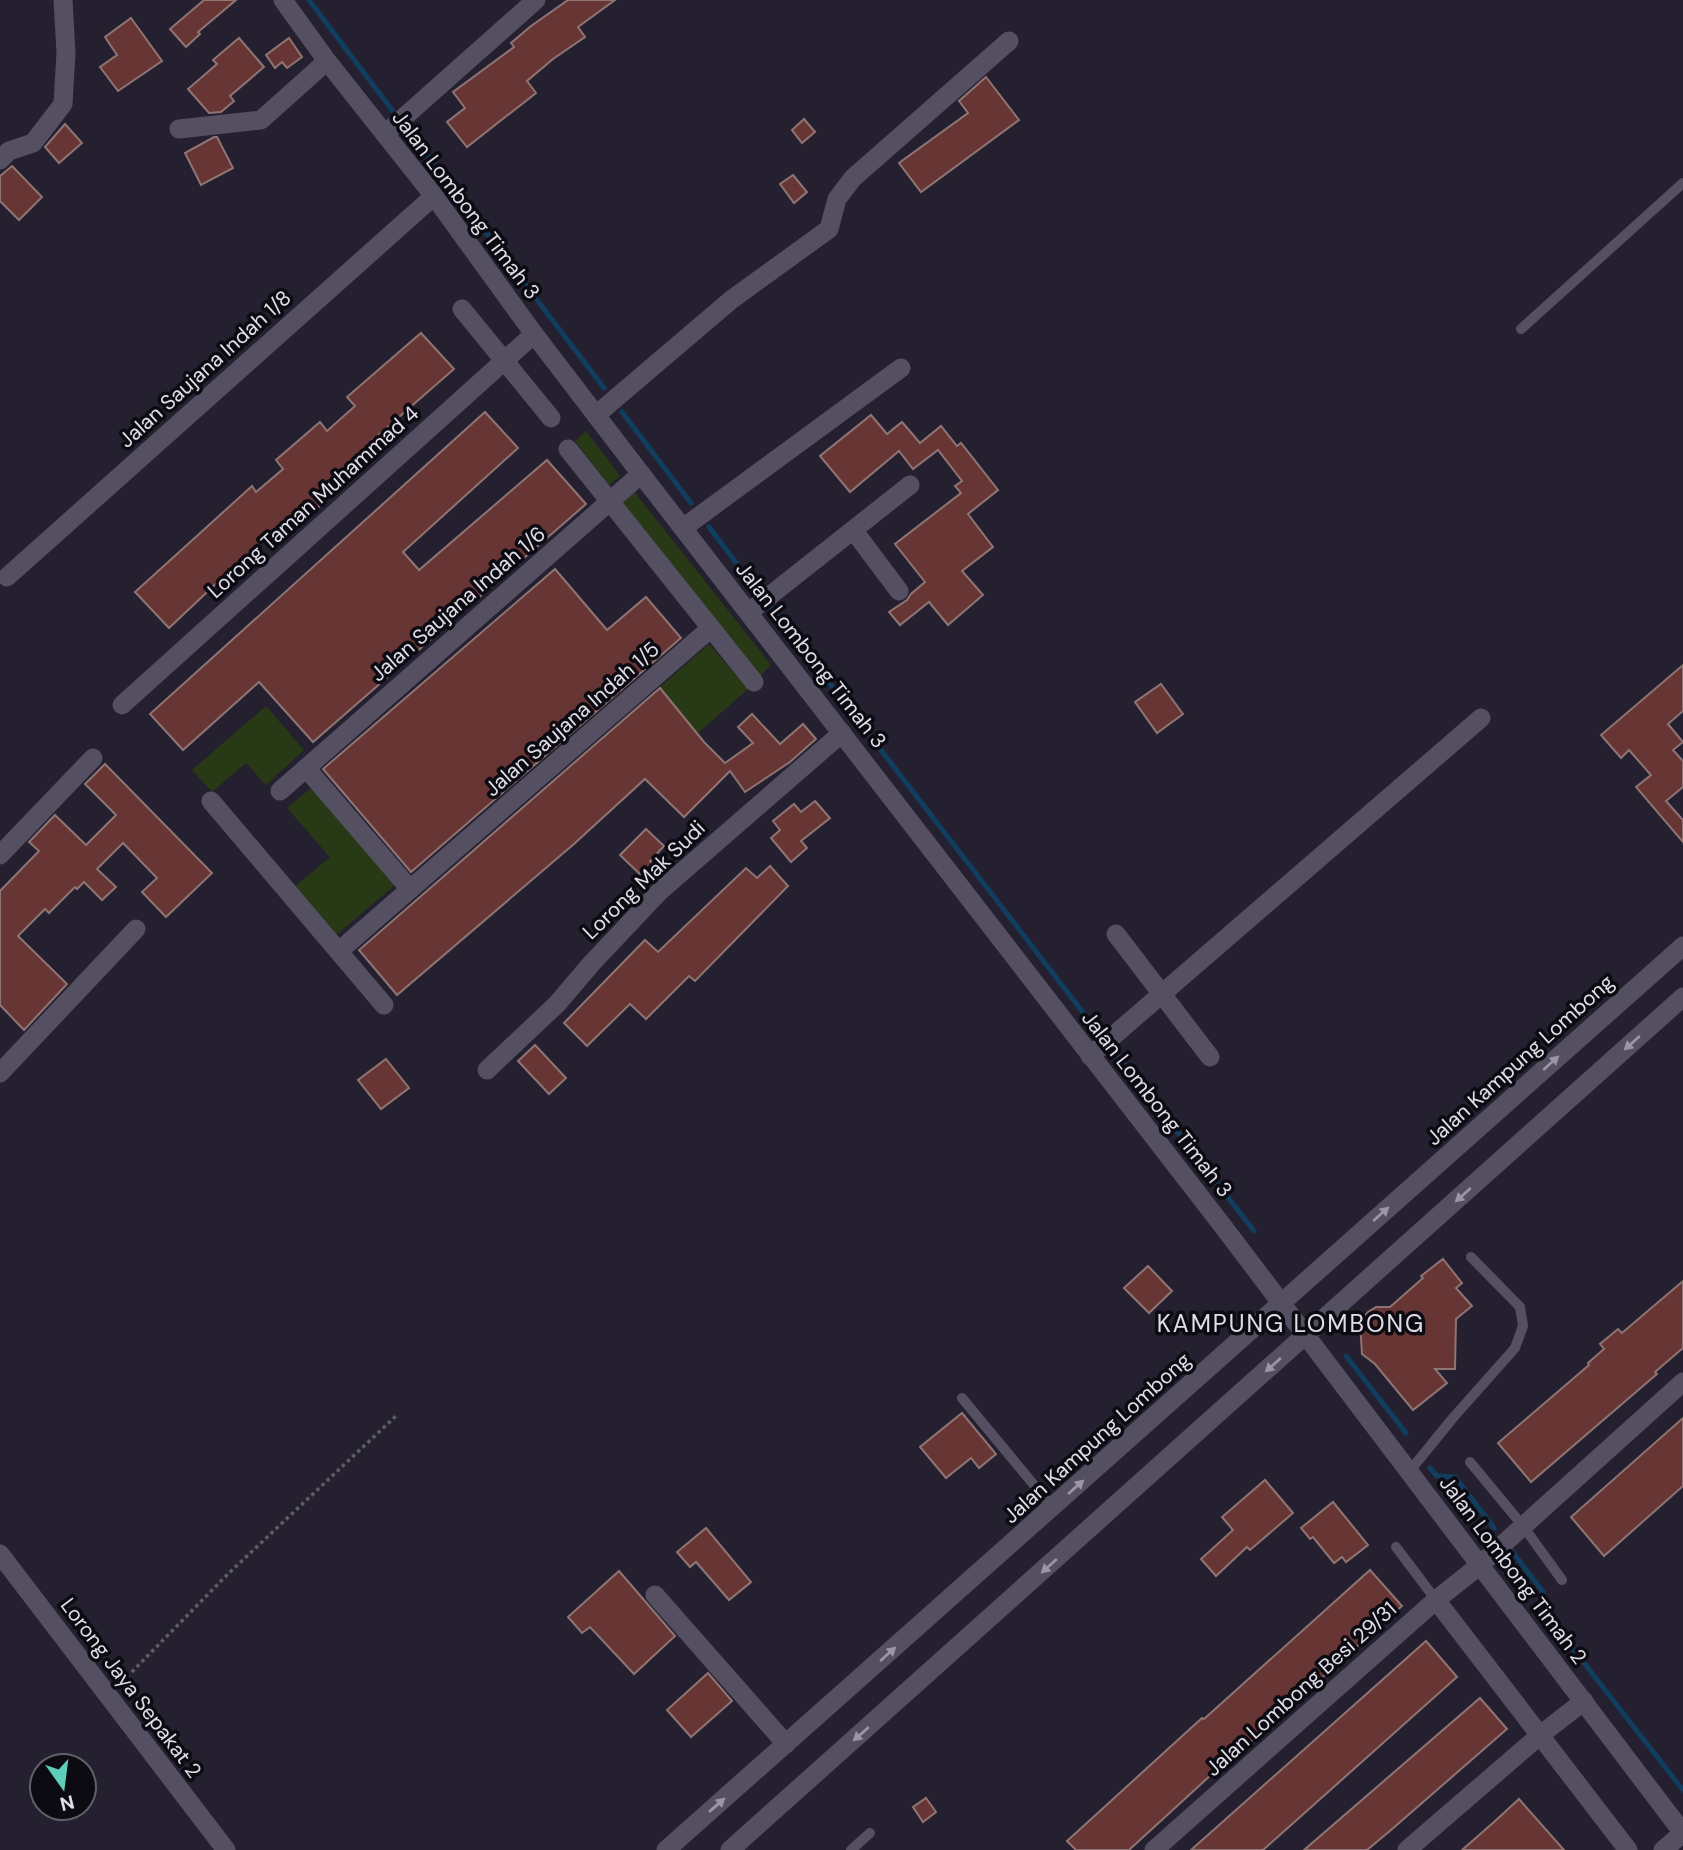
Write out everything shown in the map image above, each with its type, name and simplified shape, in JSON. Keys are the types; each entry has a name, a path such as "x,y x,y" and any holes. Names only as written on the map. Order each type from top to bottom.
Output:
{"street":[{"path":"0,160 9,151 33,143 63,104 66,53 63,0"},
{"name":"Jalan Lombong Timah 3","path":"283,0 327,61 434,196 534,334 641,474 1306,1336"},
{"path":"385,134 536,0"},
{"path":"596,415 731,300 828,229 837,199 853,178 1009,41"},
{"path":"180,129 261,120 327,61"},
{"name":"Jalan Saujana Indah 1/8","path":"7,577 434,196"},
{"path":"462,309 551,418"},
{"name":"Lorong Taman Muhammad 4","path":"122,705 534,334"},
{"path":"683,528 901,368"},
{"path":"568,449 754,682"},
{"name":"Jalan Saujana Indah 1/6","path":"280,790 641,474"},
{"path":"749,612 911,485"},
{"path":"854,531 899,592"},
{"name":"Jalan Saujana Indah 1/5","path":"339,951 711,628"},
{"path":"1090,1056 1482,718"},
{"name":"Lorong Mak Sudi","path":"487,1070 557,1004 660,891 842,733"},
{"path":"0,855 93,758"},
{"path":"306,768 410,889"},
{"path":"211,801 384,1005"},
{"path":"0,1073 136,929"},
{"path":"1116,934 1210,1057"},
{"name":"Jalan Kampung Lombong","path":"666,1850 1683,946"},
{"path":"730,1850 1683,997"},
{"name":"Jalan Lombong Timah 2","path":"1306,1336 1682,1830"},
{"name":"Jalan Lombong Besi 29/31","path":"1154,1850 1436,1600 1480,1565 1683,1382"},
{"name":"Lorong Jaya Sepakat 2","path":"0,1554 226,1850"},
{"path":"655,1595 786,1744"},
{"path":"1436,1600 1628,1850"},
{"path":"1407,1850 1539,1736 1584,1701"},
{"path":"1663,1850 1682,1830"}],"lane":[{"path":"1521,330 1683,183"},
{"path":"1409,1472 1515,1348 1523,1326 1520,1307 1471,1257"},
{"path":"962,1398 1053,1508"},
{"path":"1470,1462 1562,1580"},
{"path":"1396,1547 1436,1600"},
{"path":"851,1850 870,1833"}],"path":[{"path":"108,1696 229,1573 397,1415"}],"green space":[{"path":"586,431 620,476 609,485 575,441"},
{"path":"633,490 771,665 759,677 620,501"},
{"path":"709,644 748,689 697,734 659,688"},
{"path":"266,706 304,750 266,785 246,763 212,792 192,770"},
{"path":"311,788 395,885 335,936 293,888 330,857 287,808"}],"building":[{"path":"204,0 236,0 198,32 200,34 186,47 170,29"},
{"path":"568,0 615,0 578,27 585,37 527,81 536,93 467,147 447,122 465,108 453,92 514,47 511,43"},
{"path":"131,18 162,61 118,91 100,67 117,55 105,37"},
{"path":"239,38 264,67 230,96 234,101 221,112 209,113 188,89 217,64 213,60"},
{"path":"289,38 302,57 287,68 282,62 275,68 266,55"},
{"path":"986,77 1019,120 921,192 899,163 968,113 959,101"},
{"path":"804,119 815,132 802,143 792,130"},
{"path":"65,124 82,143 59,163 45,147"},
{"path":"217,137 233,168 201,185 185,153"},
{"path":"12,166 42,197 19,220 0,201 0,176"},
{"path":"793,175 807,192 794,203 780,184"},
{"path":"421,333 454,369 368,444 376,453 323,499 325,501 314,511 311,509 299,520 294,514 169,628 135,592 252,486 256,492 283,469 276,460 320,422 327,431 355,406 347,397"},
{"path":"485,412 518,448 403,552 419,570 547,460 586,504 313,742 259,682 183,750 150,714"},
{"path":"871,415 887,434 902,422 920,443 941,426 957,446 961,443 998,490 968,514 993,547 962,571 983,595 948,625 929,602 900,625 889,612 907,600 925,582 895,544 961,493 955,486 962,481 938,450 913,469 899,451 850,492 820,456"},
{"path":"555,569 607,630 646,597 681,638 411,872 323,769"},
{"path":"1683,665 1683,711 1668,724 1683,742 1673,750 1683,761 1683,787 1666,801 1683,820 1683,842 1636,787 1651,775 1629,750 1621,758 1601,735"},
{"path":"1161,684 1183,714 1157,733 1135,702"},
{"path":"660,688 704,742 725,763 753,743 738,727 752,714 780,744 803,724 816,739 790,762 745,792 730,771 684,817 645,779 574,844 397,995 359,950"},
{"path":"105,764 212,873 166,917 142,892 157,878 123,843 97,869 116,887 102,900 84,882 77,889 75,887 49,913 45,909 18,936 67,984 24,1030 0,1005 0,891 39,851 29,842 55,815 86,845 116,815 85,784"},
{"path":"815,801 830,818 801,841 807,848 791,862 771,838 780,830 773,821 794,804 801,812"},
{"path":"646,829 664,846 650,861 657,868 646,880 620,855"},
{"path":"770,866 788,886 695,981 689,976 646,1019 630,1004 587,1046 564,1023 645,940 658,952 746,868 757,878"},
{"path":"535,1045 566,1078 549,1094 518,1061"},
{"path":"386,1059 409,1088 381,1109 358,1080"},
{"path":"1443,1259 1462,1283 1456,1288 1472,1306 1456,1319 1455,1369 1435,1369 1447,1383 1413,1410 1375,1364 1362,1354 1360,1322 1376,1307 1390,1307 1423,1278 1421,1276"},
{"path":"1148,1266 1172,1291 1149,1313 1124,1288"},
{"path":"1683,1281 1683,1348 1655,1372 1657,1374 1531,1482 1498,1443 1589,1365 1604,1349 1600,1344 1618,1329 1622,1333"},
{"path":"962,1413 996,1454 979,1468 971,1458 946,1478 920,1447"},
{"path":"1683,1418 1683,1486 1604,1556 1571,1517"},
{"path":"1265,1480 1293,1513 1250,1550 1247,1547 1216,1576 1201,1559 1233,1530 1222,1517"},
{"path":"1333,1502 1368,1545 1346,1562 1342,1557 1334,1563 1313,1537 1310,1539 1301,1528"},
{"path":"706,1528 751,1582 729,1600 696,1562 690,1567 677,1552"},
{"path":"1370,1570 1402,1606 1248,1744 1247,1742 1129,1850 1076,1850 1067,1841 1202,1718"},
{"path":"619,1571 675,1636 634,1674 590,1627 582,1633 568,1617"},
{"path":"1426,1641 1457,1677 1281,1834 1263,1850 1191,1850"},
{"path":"708,1673 732,1701 691,1737 667,1710"},
{"path":"1480,1698 1507,1729 1391,1830 1367,1850 1304,1850"},
{"path":"926,1798 936,1812 923,1822 913,1807"},
{"path":"1519,1799 1564,1850 1462,1850 1494,1822"}],"waterway":[{"path":"309,0 392,110"},
{"path":"411,134 604,388"},
{"path":"622,412 691,503"},
{"path":"709,527 753,585"},
{"path":"770,606 1095,1028"},
{"path":"1118,1055 1254,1231"},
{"path":"1346,1356 1406,1433"},
{"path":"1430,1468 1437,1476 1455,1477 1494,1528"},
{"path":"1511,1550 1543,1592 1545,1613 1683,1790"}],"district":[{"name":"KAMPUNG LOMBONG","path":"1291,1323"}]}
